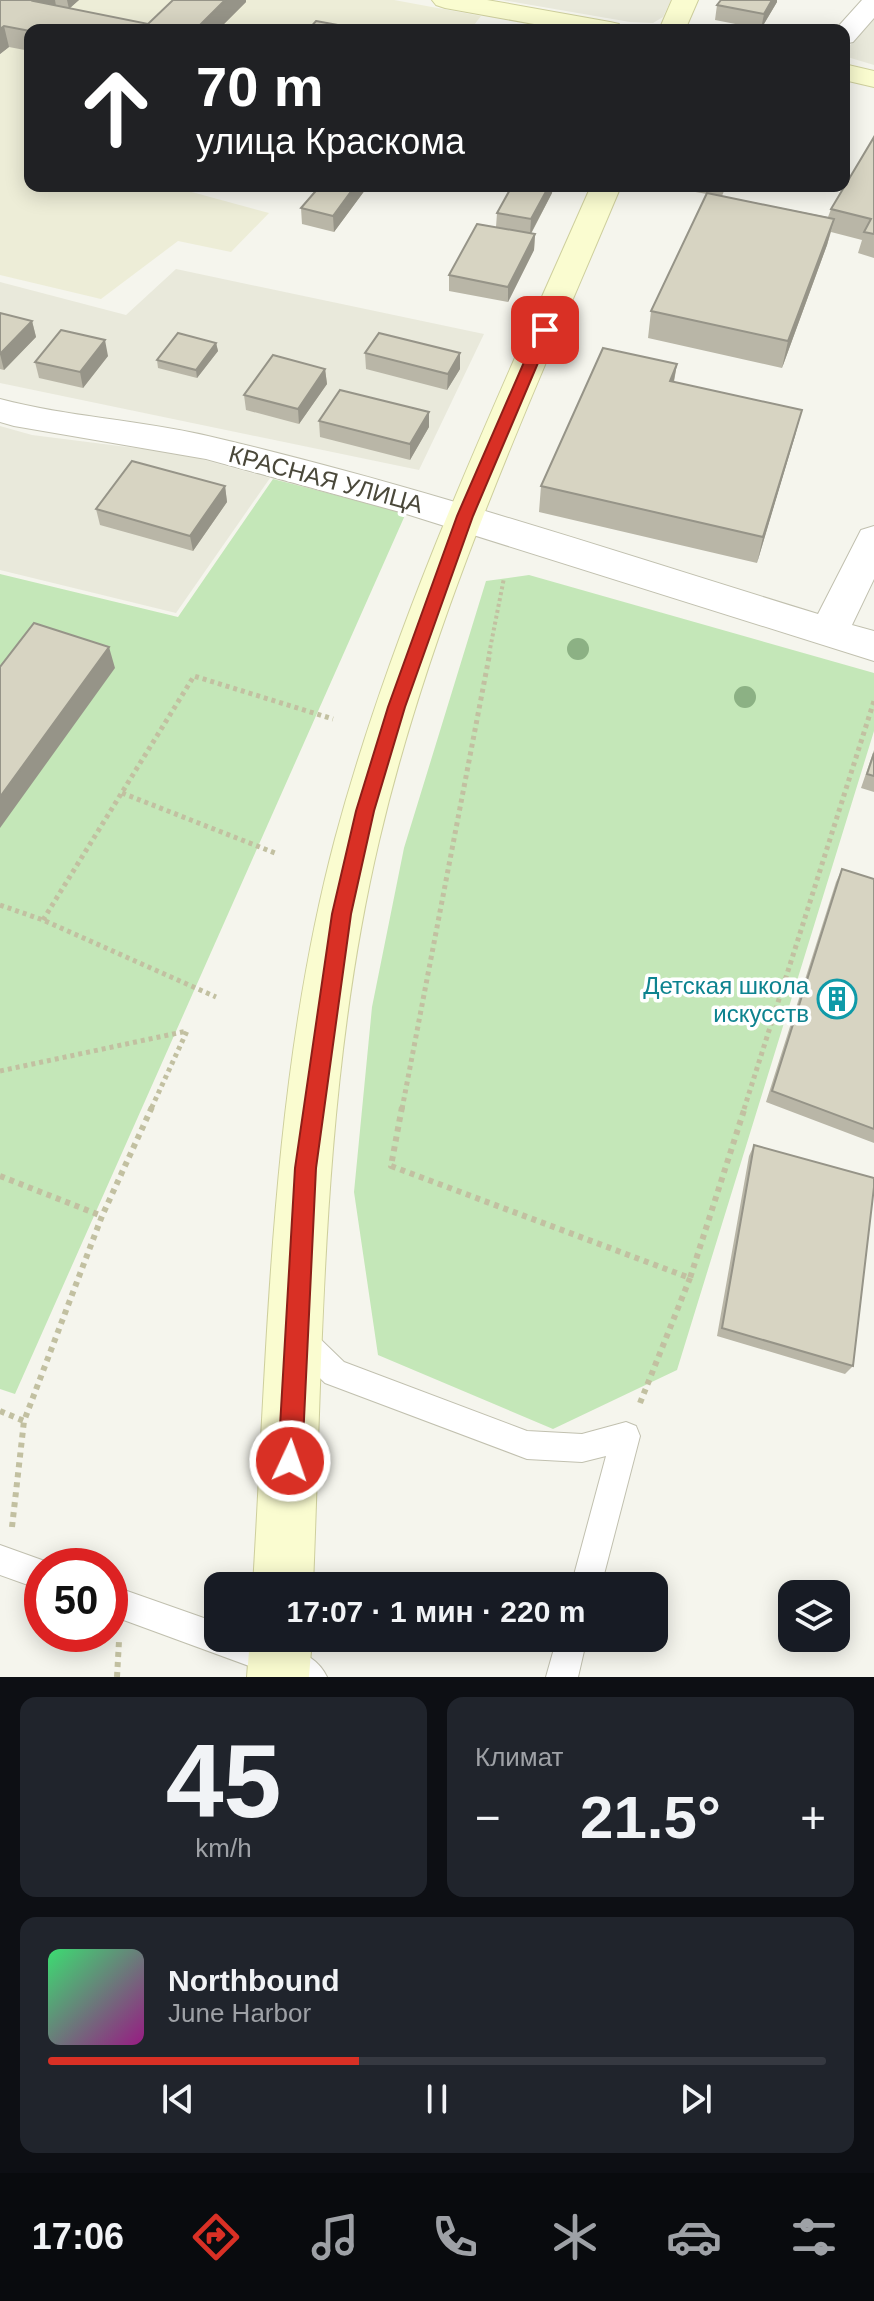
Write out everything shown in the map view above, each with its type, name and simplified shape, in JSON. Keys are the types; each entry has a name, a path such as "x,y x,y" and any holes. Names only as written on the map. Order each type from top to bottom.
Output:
{"main road":[{"path":"445,0 577,24"},
{"path":"675,24 685,0"},
{"path":"850,73 874,79"},
{"path":"284,1572 305,1168 336,940 365,811 396,707 465,516 603,192"}],"street":[{"path":"850,29 874,2"},
{"name":"КРАСНАЯ УЛИЦА","path":"0,410 26,418 206,447 465,516 874,646"},
{"path":"829,632 874,539"}],"lane":[{"path":"297,1336 335,1373 527,1445 582,1448 626,1436"},
{"path":"590,1572 626,1436"},
{"path":"4,1561 24,1568"},
{"path":"128,1606 287,1663"},
{"path":"562,1677 568,1652"}],"path":[{"path":"504,578 391,1166 690,1278"},
{"path":"43,920 194,676 333,719"},
{"path":"626,1436 690,1278 874,701"},
{"path":"122,793 275,853"},
{"path":"0,905 43,920 216,997"},
{"path":"0,1071 187,1031 102,1216 24,1421 4,1561"},
{"path":"0,1176 102,1216"},
{"path":"0,1411 24,1421"}],"shaded area":[{"path":"0,0 394,0 481,16 475,24 24,24 24,192 192,192 269,213 231,252 178,241 101,299 0,275"},
{"path":"502,0 671,0 663,17 653,23 630,22"},
{"path":"874,19 874,65 850,58 850,45"},
{"path":"176,269 484,334 419,470 0,383 0,282 126,315"},
{"path":"0,426 32,435 183,454 270,478 176,613 0,570"}],"green space":[{"path":"273,479 406,513 15,1394 0,1389 0,574 178,617"},
{"path":"529,575 874,673 874,731 677,1370 553,1429 378,1355 354,1192 372,1007 404,848 486,581"}],"building":[{"path":"0,0 34,0 148,24 24,24 24,30 4,26 0,29"},
{"path":"173,0 225,0 201,24 148,24"},
{"path":"721,0 772,0 764,14 717,5"},
{"path":"874,137 874,234 864,232 871,219 831,209 841,192 850,192 850,177"},
{"path":"315,192 351,192 333,216 301,208"},
{"path":"509,192 546,192 531,219 497,213"},
{"path":"707,193 834,219 788,341 651,311"},
{"path":"477,224 535,234 508,287 449,275"},
{"path":"0,313 32,321 0,354"},
{"path":"61,330 105,340 80,372 35,362"},
{"path":"178,333 216,343 196,370 157,360"},
{"path":"379,333 460,353 448,374 365,353"},
{"path":"603,348 677,364 670,381 802,410 763,537 541,486"},
{"path":"273,355 325,369 298,409 244,395"},
{"path":"340,390 429,412 410,444 319,421"},
{"path":"132,461 225,486 190,536 96,509"},
{"path":"34,623 109,647 0,797 0,667"},
{"path":"874,753 874,776 867,774"},
{"name":"Детская школа искусств","path":"842,869 874,879 874,1129 772,1091"},
{"path":"754,1145 874,1178 853,1366 722,1328"}],"place":[{"name":"Детская школа искусств","path":"837,999"}],"route":[{"path":"290,1461 305,1168 341,914 365,811 396,707 465,516 545,330"}]}
